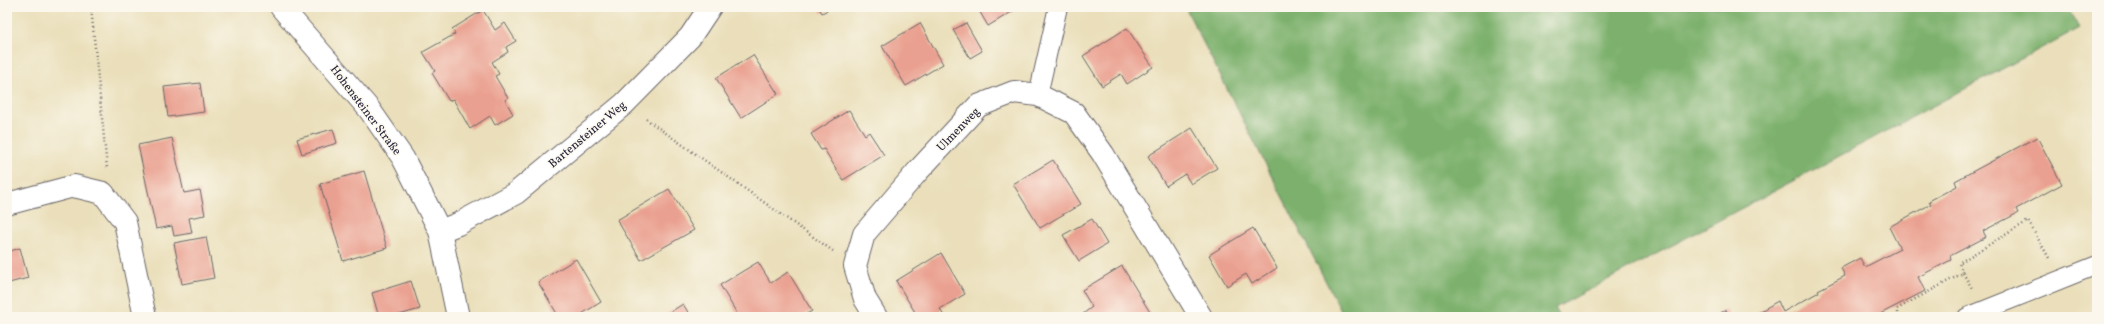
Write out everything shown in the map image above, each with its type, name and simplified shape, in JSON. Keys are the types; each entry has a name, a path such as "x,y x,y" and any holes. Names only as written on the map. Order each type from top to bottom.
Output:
{"street":[{"name":"Hohensteiner Straße","path":"281,7 369,109 403,158 440,231 458,317"},
{"name":"Bartensteiner Weg","path":"440,231 458,224 516,193 624,104 690,37 710,7"},
{"name":"Ulmenweg","path":"855,266 864,234 917,172 978,106 1014,92 1038,95 1074,113 1103,154 1202,317"},
{"path":"7,204 74,186 103,193 125,222 145,317"},
{"path":"855,266 872,316"}],"lane":[{"path":"1038,95 1058,7"},
{"path":"1967,317 2097,265"}],"path":[{"path":"91,7 107,168 103,193"},
{"path":"624,104 855,266"},
{"path":"1897,317 1898,309 1963,273 1959,263 2028,221 2061,280"}],"green space":[{"path":"1185,7 2067,7 2079,28 1555,308 1560,317 1344,317"}],"building":[{"path":"131,7 152,7 152,8 132,10"},
{"path":"818,7 833,7 822,13"},
{"path":"977,7 1020,7 988,26"},
{"path":"483,10 495,30 505,23 516,41 506,47 508,52 492,62 499,74 495,76 508,98 505,100 513,114 495,125 490,116 470,129 453,99 449,101 432,73 435,71 423,52 455,34 452,29"},
{"path":"920,23 943,64 906,86 882,46"},
{"path":"966,23 982,51 970,58 953,30"},
{"path":"1127,28 1153,67 1127,84 1121,74 1102,86 1083,56"},
{"path":"753,55 778,94 741,118 716,78"},
{"path":"200,83 204,112 168,117 164,87"},
{"path":"849,110 865,135 869,132 884,155 843,180 824,149 821,150 811,134"},
{"path":"1192,128 1217,168 1191,184 1185,174 1166,186 1148,156"},
{"path":"333,129 337,143 302,154 297,139"},
{"path":"2037,137 2062,184 2016,209 2018,213 1983,231 1986,237 1950,256 1951,260 1918,277 1925,291 1880,314 1882,317 1762,317 1759,312 1778,301 1783,312 1819,292 1818,290 1845,276 1841,268 1860,258 1865,267 1900,249 1889,227 1931,204 1929,201 1957,186 1955,181"},
{"path":"172,138 184,193 200,190 205,215 189,218 192,233 174,236 172,226 156,229 138,145"},
{"path":"1053,160 1081,204 1040,228 1013,184"},
{"path":"364,171 387,248 343,261 320,184"},
{"path":"669,189 694,230 641,260 617,220"},
{"path":"1092,219 1107,244 1079,261 1063,235"},
{"path":"1253,228 1277,268 1252,284 1246,274 1227,286 1209,255"},
{"path":"206,237 214,278 182,284 174,243"},
{"path":"20,248 28,278 9,283 7,252"},
{"path":"941,253 965,294 940,309 944,316 942,317 918,317 896,281"},
{"path":"576,259 601,302 577,317 559,317 538,282"},
{"path":"758,262 771,283 788,272 812,311 801,317 739,317 720,285"},
{"path":"1122,266 1151,314 1146,317 1079,317 1092,307 1082,290"},
{"path":"411,281 420,309 392,317 379,317 372,293"},
{"path":"683,304 691,317 662,317"},
{"path":"1726,310 1730,317 1713,317"}]}
